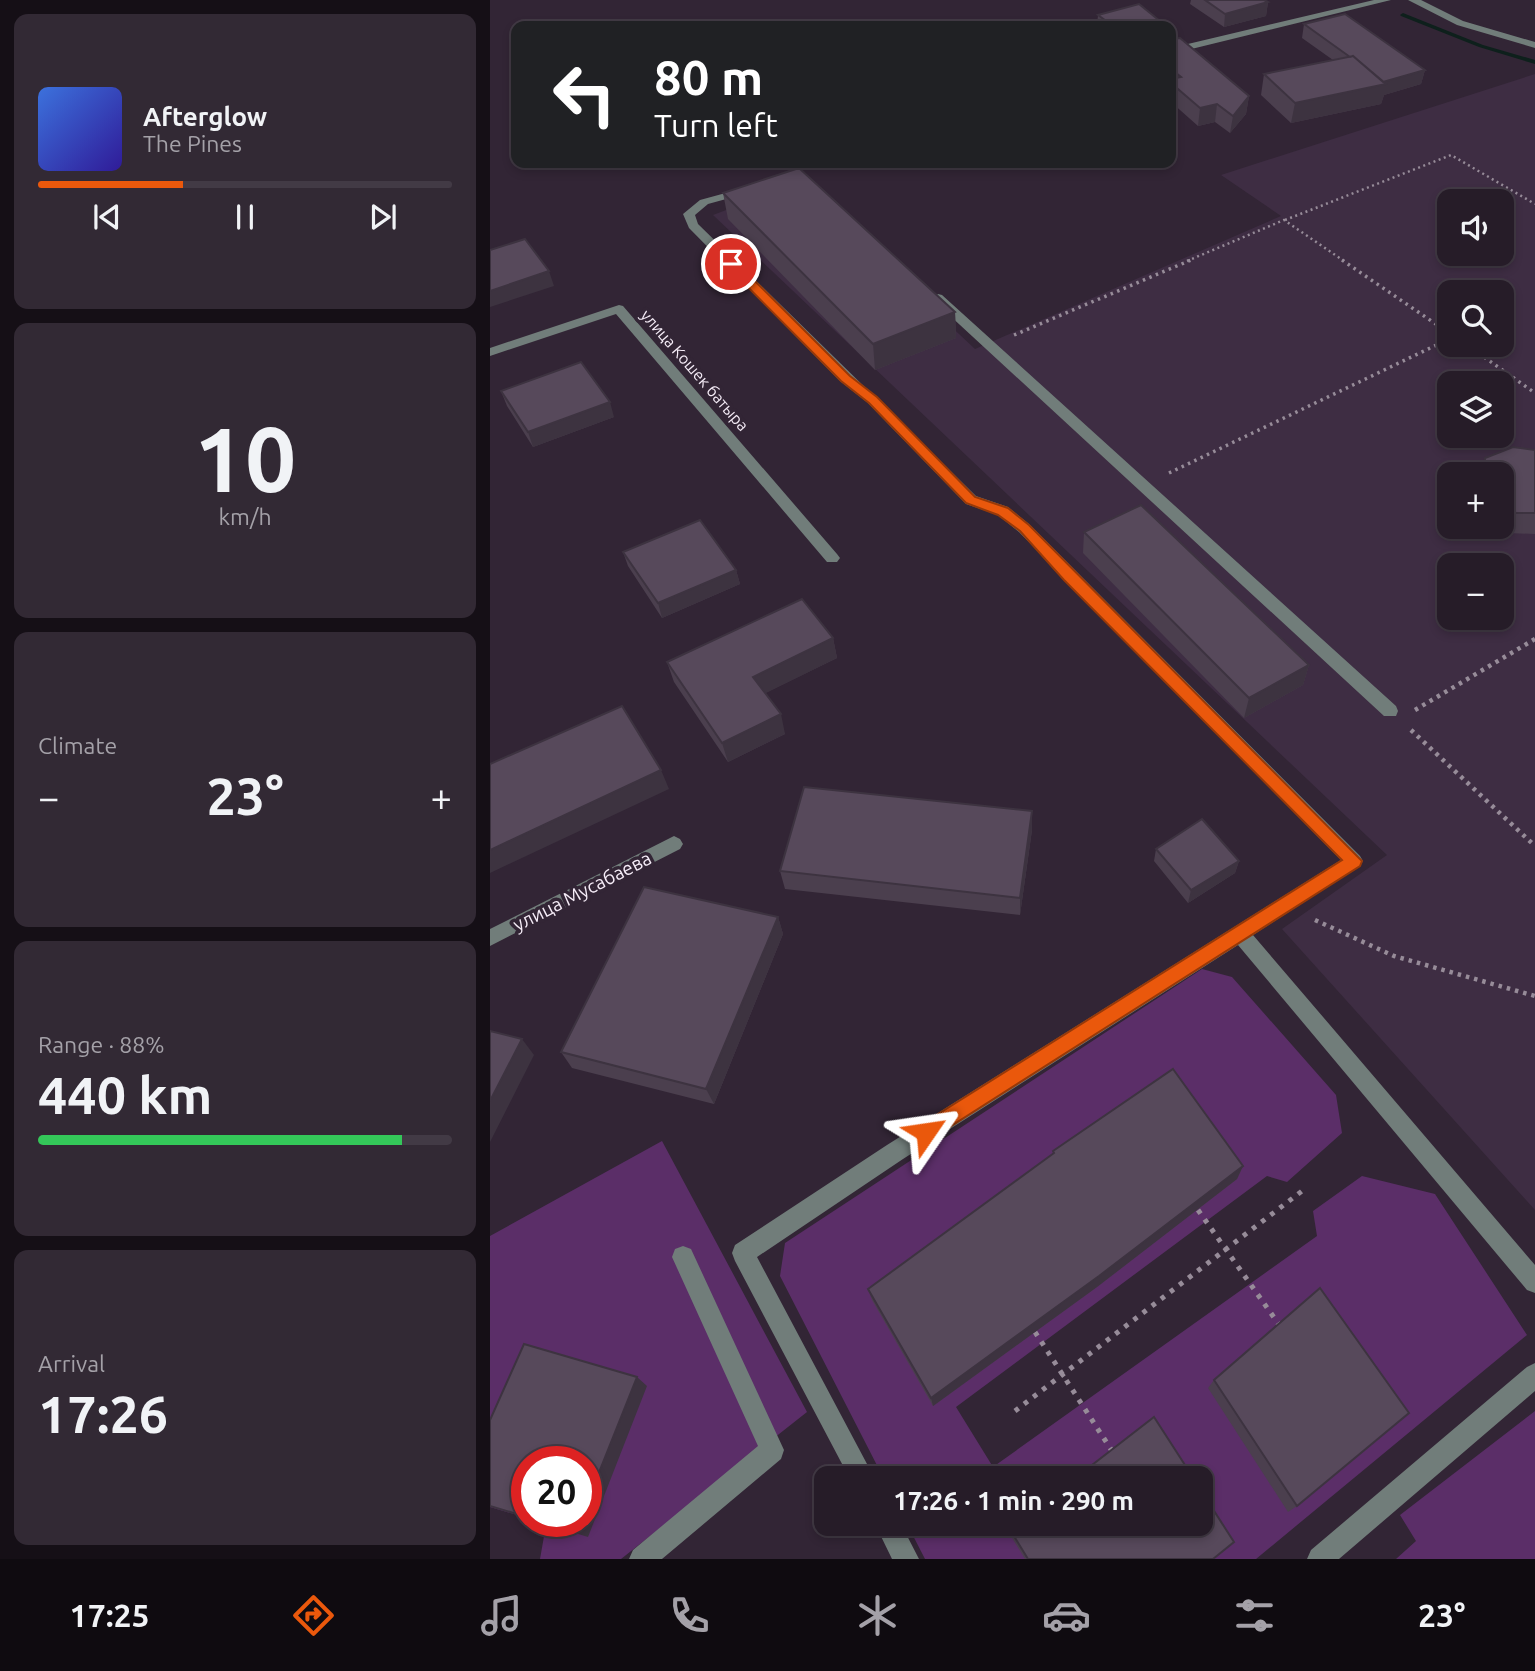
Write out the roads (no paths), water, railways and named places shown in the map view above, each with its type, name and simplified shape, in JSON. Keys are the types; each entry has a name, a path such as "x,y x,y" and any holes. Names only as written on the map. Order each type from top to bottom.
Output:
{"street":[{"path":"1176,50 1386,0"},
{"path":"1413,0 1460,23 1535,45"},
{"path":"753,188 704,202 690,214 693,225 845,379 873,400 971,500 1003,511 1024,528 1354,861 895,1152 743,1253 856,1466"},
{"path":"925,286 1395,715"},
{"name":"улица Кошек батыра","path":"490,352 619,309 832,558"},
{"name":"улица Мусабаева","path":"490,938 674,844"},
{"path":"1240,934 1535,1282"},
{"path":"642,1559 772,1450 682,1258"},
{"path":"1320,1559 1535,1375"},
{"path":"894,1536 906,1559"}],"waterway":[{"path":"1403,15 1481,46 1535,62"}]}
